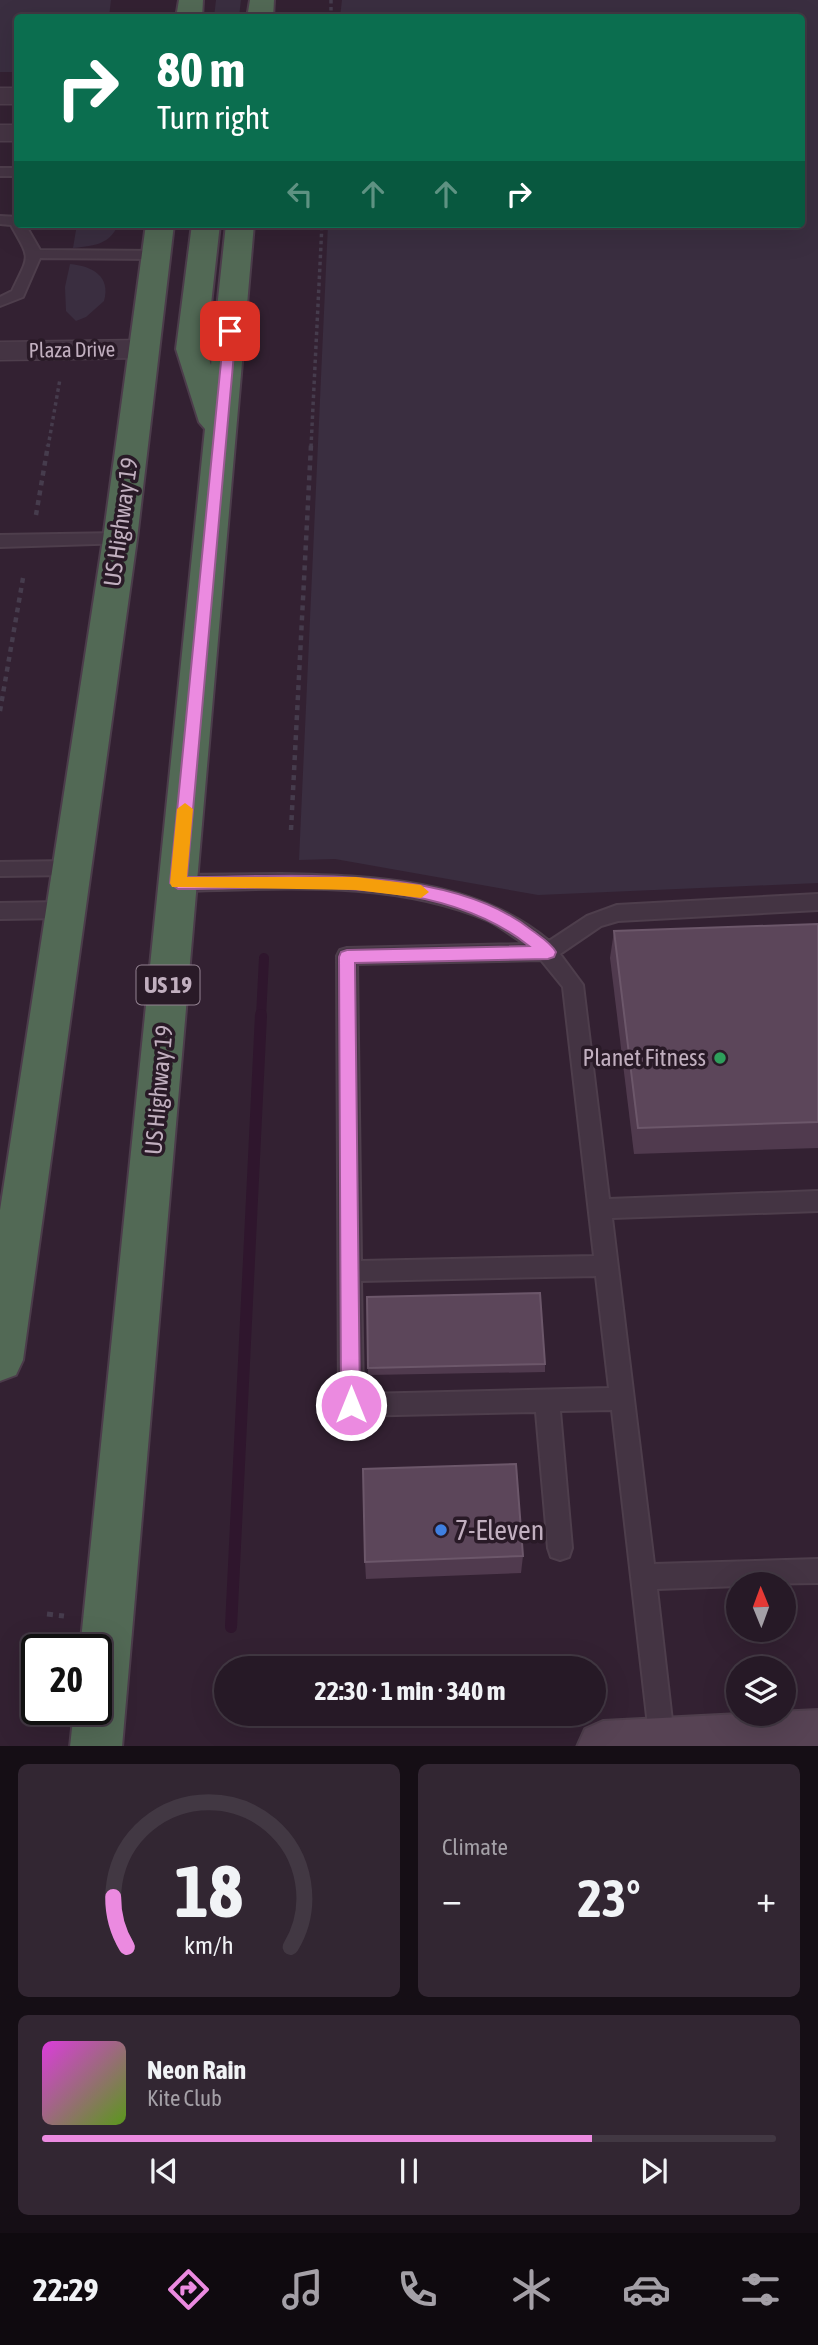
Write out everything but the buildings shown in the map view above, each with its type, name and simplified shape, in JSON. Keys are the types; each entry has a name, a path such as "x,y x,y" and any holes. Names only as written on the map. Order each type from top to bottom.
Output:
{"highway":[{"path":"206,228 191,349 220,438"},
{"name":"US Highway 19","path":"96,1746 240,228"},
{"name":"US Highway 19","path":"2,1337 120,539 158,239"}],"street":[{"name":"Plaza Drive","path":"0,353 144,349"},
{"path":"603,1746 818,1736"}],"lane":[{"path":"0,302 18,294 34,254 33,247 20,228"},
{"path":"34,254 158,239"},
{"path":"0,294 18,294"},
{"path":"0,541 120,539"},
{"path":"0,869 71,868"},
{"path":"178,883 356,883 422,892 485,910 516,927 548,952 563,968 573,985 663,1744"},
{"path":"623,1399 351,1405 347,957 548,952 594,921 617,913 818,902"},
{"path":"0,911 65,910"},
{"path":"600,1209 818,1201"},
{"path":"350,1271 607,1266"},
{"path":"547,1401 560,1548"},
{"path":"644,1577 818,1571"}],"path":[{"path":"291,830 322,228"},
{"path":"34,526 62,368"},
{"path":"0,711 23,578"},
{"path":"47,1614 72,1617"}],"shaded area":[{"path":"0,0 111,0 109,14 14,14 14,72 0,72"},
{"path":"216,0 241,0 239,14 214,14"},
{"path":"342,0 818,0 818,883 538,895 335,859 299,860 328,228 805,228 805,14 340,14"},
{"path":"76,228 116,228 106,240 73,248"},
{"path":"70,264 92,270 105,285 104,301 86,317 76,321 66,311 65,287"}],"waterway":[{"path":"261,1017 264,958"},
{"path":"231,1627 261,1015"}],"slow traffic":[{"path":"185,809 178,883 356,883 421,892"}],"place":[{"name":"Planet Fitness","path":"720,1058"},
{"name":"7-Eleven","path":"441,1530"}],"route":[{"path":"230,331 178,883 356,883 422,892 485,910 516,927 548,952 347,957 351,1405"}]}
